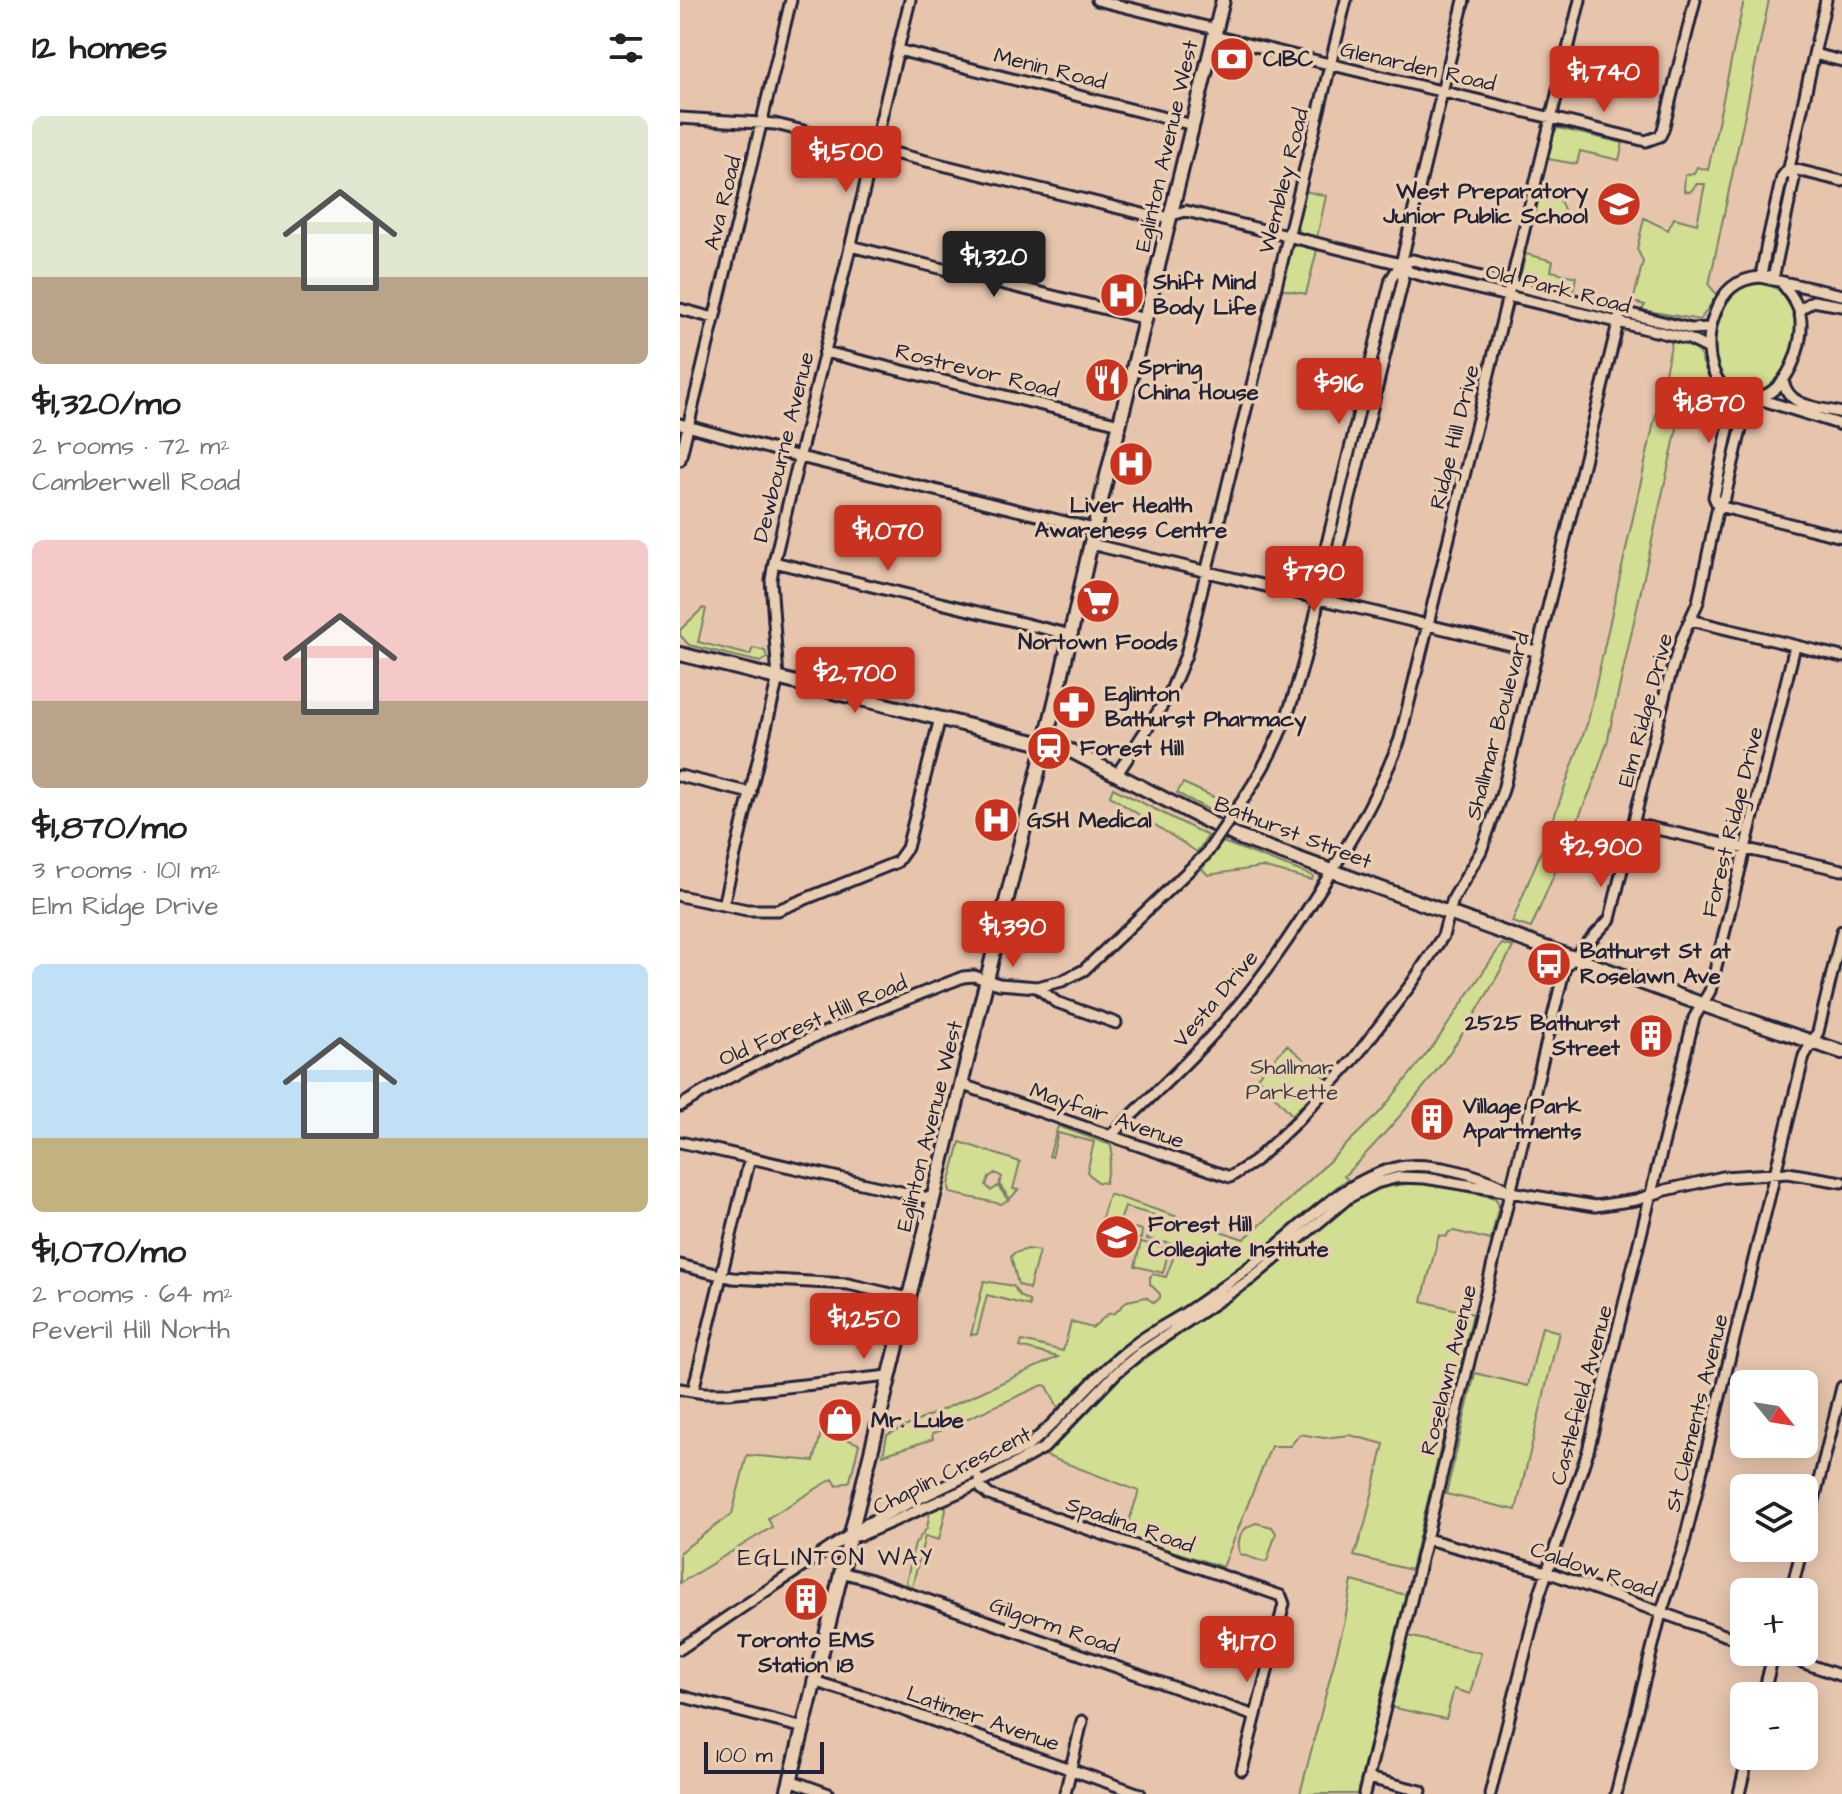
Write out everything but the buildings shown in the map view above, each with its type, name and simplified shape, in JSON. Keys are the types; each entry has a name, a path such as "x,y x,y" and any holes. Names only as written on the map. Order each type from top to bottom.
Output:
{"main road":[{"name":"Eglinton Avenue West","path":"787,1794 1223,0"},
{"name":"Bathurst Street","path":"680,654 1071,751 1213,825 1332,871 1842,1052"}],"street":[{"name":"Ava Road","path":"680,460 684,425 714,318 791,0"},
{"name":"Dewbourne Avenue","path":"723,905 778,678 771,582 774,562 910,0"},
{"name":"Glenarden Road","path":"1097,0 1330,65 1646,141 1660,136 1695,0"},
{"name":"Wembley Road","path":"1117,774 1152,724 1181,668 1208,571 1346,0"},
{"name":"Old Forest Hill Road","path":"1344,497 1371,361 1391,279 1401,264 1464,0"},
{"name":"Ridge Hill Drive","path":"1332,871 1371,806 1400,739 1580,0"},
{"path":"1765,278 1762,270 1767,244 1782,177 1789,168 1826,0"},
{"name":"Menin Road","path":"898,50 1193,125"},
{"path":"1814,54 1842,61"},
{"name":"Old Park Road","path":"680,118 762,122 1147,215 1164,217 1186,211 1401,264 1410,272 1689,339 1707,348"},
{"path":"1789,168 1842,181"},
{"path":"1765,278 1774,274 1780,247 1794,179 1789,168"},
{"path":"1767,244 1780,247"},
{"path":"850,246 1146,319"},
{"name":"Old Park Road","path":"1401,264 1413,260 1691,329 1709,328"},
{"name":"Old Forest Hill Road","path":"680,1106 729,1076 780,1051 963,977 974,976 1020,987 1037,987 1062,981 1096,961 1206,854 1267,761 1293,706 1319,598 1318,581 1382,364 1403,280 1401,264"},
{"path":"1842,295 1765,278 1748,279 1727,290 1718,304 1709,328 1707,348 1715,378 1729,391 1842,425"},
{"path":"1756,398 1783,380 1800,345 1799,310 1781,282"},
{"path":"1799,310 1813,301 1842,306"},
{"path":"680,309 714,318"},
{"name":"Shallmar Boulevard","path":"1243,1171 1298,1120 1354,1059 1418,974 1443,936 1453,899 1481,851 1496,813 1621,311"},
{"name":"Rostrevor Road","path":"825,352 1120,424"},
{"path":"1371,361 1382,364"},
{"path":"1783,380 1785,391 1794,401 1837,412 1829,422"},
{"name":"Elm Ridge Drive","path":"1572,957 1610,919 1673,664 1698,602 1718,506 1725,497 1734,437 1747,404 1741,396"},
{"path":"684,425 800,457 1094,529"},
{"path":"1718,506 1842,537"},
{"path":"1091,544 1536,651"},
{"path":"774,562 1071,635"},
{"path":"1690,620 1842,657"},
{"name":"Forest Ridge Drive","path":"1701,1004 1710,991 1795,646"},
{"path":"680,896 747,910 778,910 897,862 907,848 940,718"},
{"path":"680,776 751,793"},
{"path":"1634,824 1842,870"},
{"name":"Vesta Drive","path":"1110,1136 1181,1069 1233,1012 1294,932 1332,871"},
{"name":"St Clements Avenue","path":"1616,1794 1661,1613 1682,1551 1804,1056 1818,1032 1842,931"},
{"name":"Roselawn Avenue","path":"1364,1794 1565,967 1572,957"},
{"path":"1037,987 1056,1002 1116,1023"},
{"name":"Castlefield Avenue","path":"1490,1794 1547,1572 1588,1451 1694,1018 1701,1004"},
{"name":"Mayfair Avenue","path":"960,1084 1224,1176 1236,1176 1243,1171"},
{"path":"680,1142 932,1199"},
{"path":"693,1391 750,1158"},
{"name":"Chaplin Crescent","path":"680,1649 802,1565 849,1538 980,1483 1044,1448 1093,1395 1140,1353 1348,1198 1376,1183 1399,1177 1425,1178 1595,1206 1612,1205 1723,1177 1788,1173 1842,1182"},
{"path":"680,1265 732,1278 848,1284 908,1298"},
{"name":"Chaplin Crescent","path":"849,1538 866,1524 1027,1447 1048,1431 1087,1388 1134,1345 1248,1275"},
{"path":"680,1389 728,1393 889,1376"},
{"path":"1818,1484 1842,1387"},
{"path":"977,1472 980,1483"},
{"name":"Spadina Road","path":"980,1483 982,1490 989,1495 1272,1593 1283,1600 1255,1716"},
{"name":"Caldow Road","path":"1427,1539 1547,1572 1730,1637"},
{"name":"Gilgorm Road","path":"840,1572 868,1579 1255,1716"},
{"path":"1813,1666 1842,1676"},
{"name":"Latimer Avenue","path":"813,1681 1140,1794"},
{"path":"680,1696 804,1728"},
{"path":"1242,1770 1255,1716"},
{"path":"1065,1794 1082,1721"},
{"path":"1739,1794 1745,1770"},
{"path":"1368,1778 1421,1791"},
{"path":"790,1780 829,1794"}],"green space":[{"path":"1744,0 1769,0 1709,285 1717,295 1700,320 1642,310 1645,305 1633,302 1643,261 1637,249 1644,218 1668,230 1674,218 1697,224 1705,184 1697,184 1690,192 1684,191 1685,175 1694,173 1697,167 1708,170"},
{"path":"1558,128 1623,143 1619,160 1580,151 1577,164 1548,159"},
{"path":"1542,184 1559,198 1565,212 1553,223 1533,224"},
{"path":"1305,191 1326,196 1317,237 1300,232 1296,226"},
{"path":"1299,245 1317,250 1306,294 1281,289 1290,250"},
{"path":"1526,254 1553,261 1551,271 1576,277 1573,292 1524,282 1520,277"},
{"path":"1753,283 1778,290 1792,306 1797,328 1793,351 1783,373 1767,388 1748,393 1727,383 1717,371 1711,342 1720,312 1729,299"},
{"path":"1672,341 1697,351 1712,381 1728,402 1685,392 1607,743 1591,789 1531,928 1512,922 1547,837 1588,721"},
{"path":"703,608 706,609 698,642 750,655 753,648 765,651 767,658 760,662 689,645 680,635 680,630"},
{"path":"1183,783 1227,803 1218,815 1177,793"},
{"path":"1113,788 1208,836 1197,852 1110,796"},
{"path":"1223,842 1313,876 1312,880 1262,867 1208,875 1202,869"},
{"path":"1502,944 1513,947 1477,1011 1417,1096 1344,1176 1348,1180 1242,1266 1132,1340 1111,1357 1060,1411 1047,1386 1043,1385 932,1434 933,1439 883,1455 887,1435 1058,1357 1020,1347 1022,1341 1063,1351 1071,1322 1092,1328 1127,1301 1146,1297 1154,1303 1160,1298 1150,1284 1150,1277 1153,1274 1166,1277 1178,1245 1147,1239 1154,1215 1125,1207 1119,1224 1142,1230 1141,1239 1108,1231 1101,1221 1109,1194 1244,1239 1381,1111 1438,1039"},
{"name":"Shallmar Parkette","path":"1287,1045 1327,1079 1292,1115 1257,1077"},
{"path":"1058,1126 1111,1145 1105,1183 1097,1182 1087,1172 1094,1142 1058,1133 1052,1157 1049,1156"},
{"path":"960,1142 1020,1162 1013,1189 1018,1190 1010,1199 999,1184 1002,1177 995,1173 986,1185 991,1191 998,1186 1008,1200 1001,1204 950,1193 949,1185"},
{"path":"1423,1182 1495,1198 1499,1204 1491,1240 1454,1231 1446,1237 1439,1235 1422,1301 1473,1314 1411,1570 1354,1556 1384,1444 1350,1435 1324,1438 1300,1434 1290,1446 1271,1446 1223,1567 1124,1536 1139,1491 1044,1455 1123,1374 1272,1270 1355,1200 1384,1187"},
{"path":"1141,1242 1169,1249 1163,1273 1135,1266"},
{"path":"1028,1249 1039,1251 1029,1289 1018,1284 1011,1257"},
{"path":"984,1281 1013,1286 1020,1296 1029,1301 1030,1306 987,1295 977,1334 971,1335"},
{"path":"1542,1327 1559,1332 1516,1510 1446,1494 1475,1373 1528,1386"},
{"path":"822,1429 859,1444 850,1481 837,1486 833,1479 824,1484 768,1518 772,1527 680,1583 680,1552 732,1514 747,1455 814,1461"},
{"path":"945,1504 939,1540 925,1536 912,1587 906,1583 915,1544 927,1528 930,1511"},
{"path":"1256,1523 1272,1527 1276,1533 1264,1562 1240,1554 1241,1534"},
{"path":"1352,1581 1406,1595 1357,1794 1300,1794 1345,1620"},
{"path":"1408,1636 1481,1653 1470,1694 1454,1689 1446,1719 1390,1707"}],"place":[{"name":"CIBC","path":"1232,59"},
{"name":"West Preparatory Junior Public School","path":"1619,204"},
{"name":"Shift Mind Body Life","path":"1122,295"},
{"name":"Spring China House","path":"1107,380"},
{"name":"Liver Health Awareness Centre","path":"1131,464"},
{"name":"Nortown Foods","path":"1098,601"},
{"name":"Eglinton Bathurst Pharmacy","path":"1074,707"},
{"name":"Forest Hill","path":"1049,748"},
{"name":"GSH Medical","path":"996,820"},
{"name":"Bathurst St at Roselawn Ave","path":"1549,964"},
{"name":"2525 Bathurst Street","path":"1651,1036"},
{"name":"Village Park Apartments","path":"1432,1119"},
{"name":"Forest Hill Collegiate Institute","path":"1117,1237"},
{"name":"Mr. Lube","path":"840,1420"},
{"name":"Toronto EMS Station 18","path":"806,1599"}],"district":[{"name":"EGLINTON WAY","path":"836,1558"}]}
